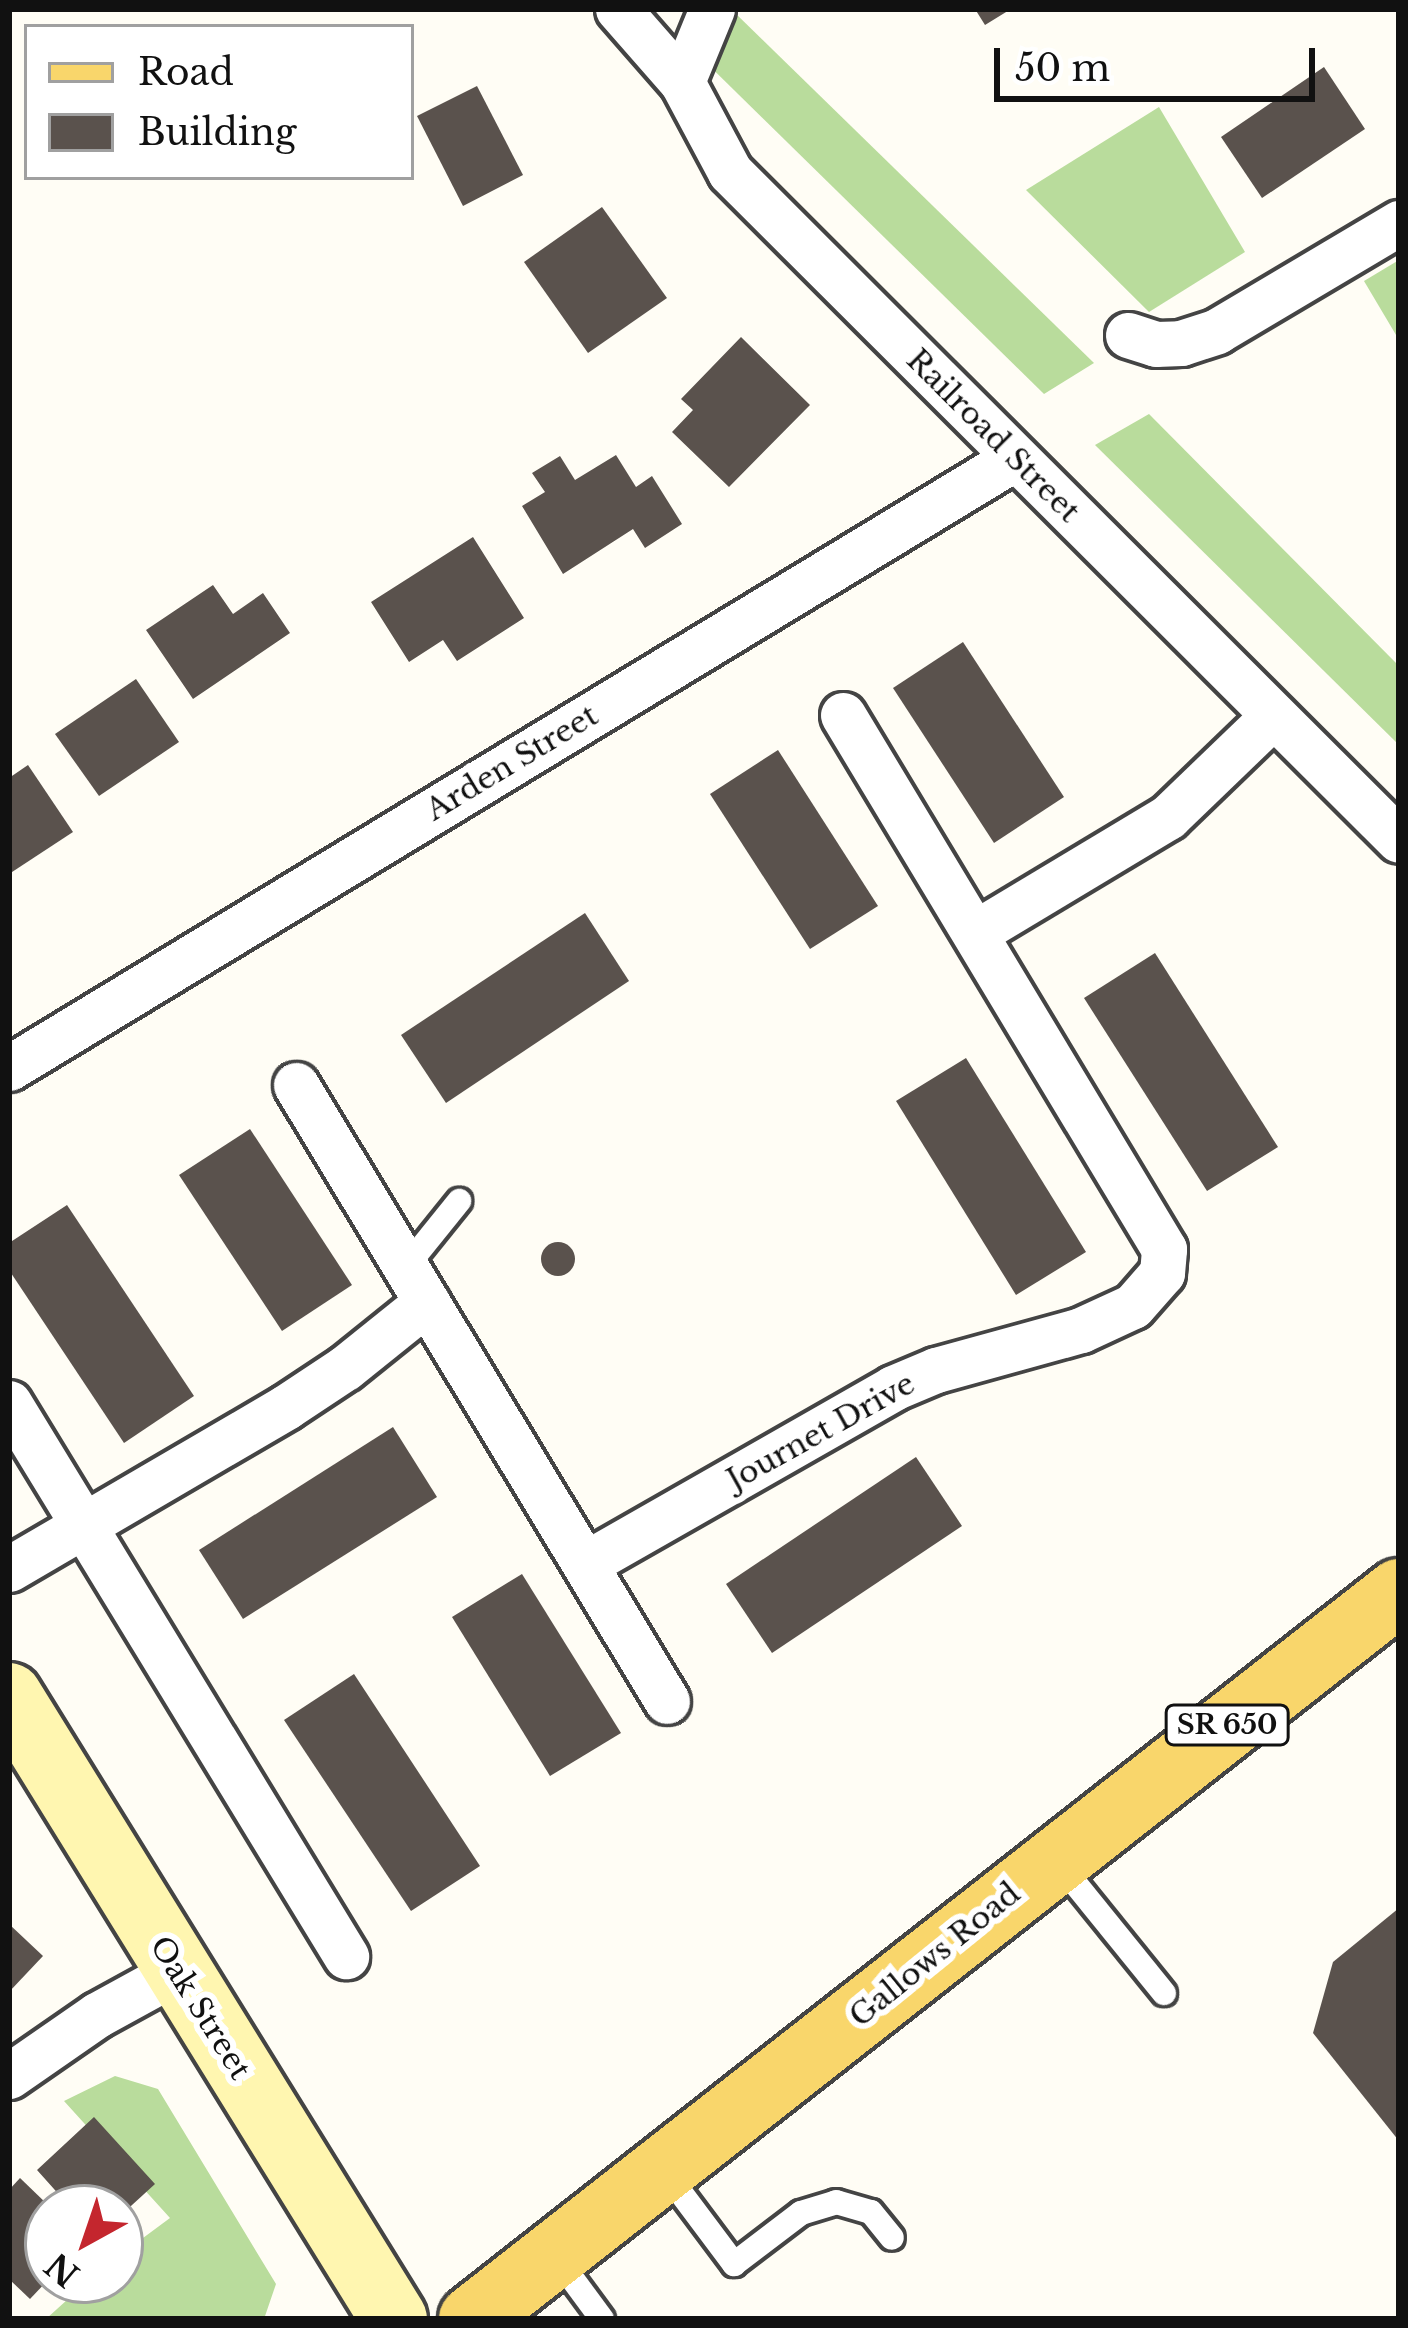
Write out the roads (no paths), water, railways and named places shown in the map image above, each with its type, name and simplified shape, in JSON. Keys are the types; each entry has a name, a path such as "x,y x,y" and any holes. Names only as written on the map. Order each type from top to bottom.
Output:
{"main road":[{"name":"Gallows Road","path":"472,2319 1399,1592"}],"street":[{"name":"Railroad Street","path":"617,9 682,82 730,172 1399,840"},
{"path":"682,82 712,9"},
{"path":"1128,335 1156,344 1181,343 1216,332 1399,223"},
{"name":"Arden Street","path":"9,1068 1015,458"},
{"name":"Journet Drive","path":"585,1564 892,1388 936,1370 1081,1330 1132,1306 1162,1273 1164,1249 843,715"},
{"path":"975,933 1168,817 1274,716"},
{"path":"296,1085 668,1701"},
{"path":"9,1569 346,1368 416,1284"},
{"path":"9,1403 346,1956"},
{"name":"Oak Street","path":"9,1696 394,2319"},
{"path":"9,2076 97,2015 176,1971"}],"lane":[{"path":"416,1284 459,1201"},
{"path":"1056,1859 1164,1993"},
{"path":"663,2169 734,2264 801,2213 836,2202 872,2212 892,2238"},
{"path":"554,2254 602,2319"}]}
